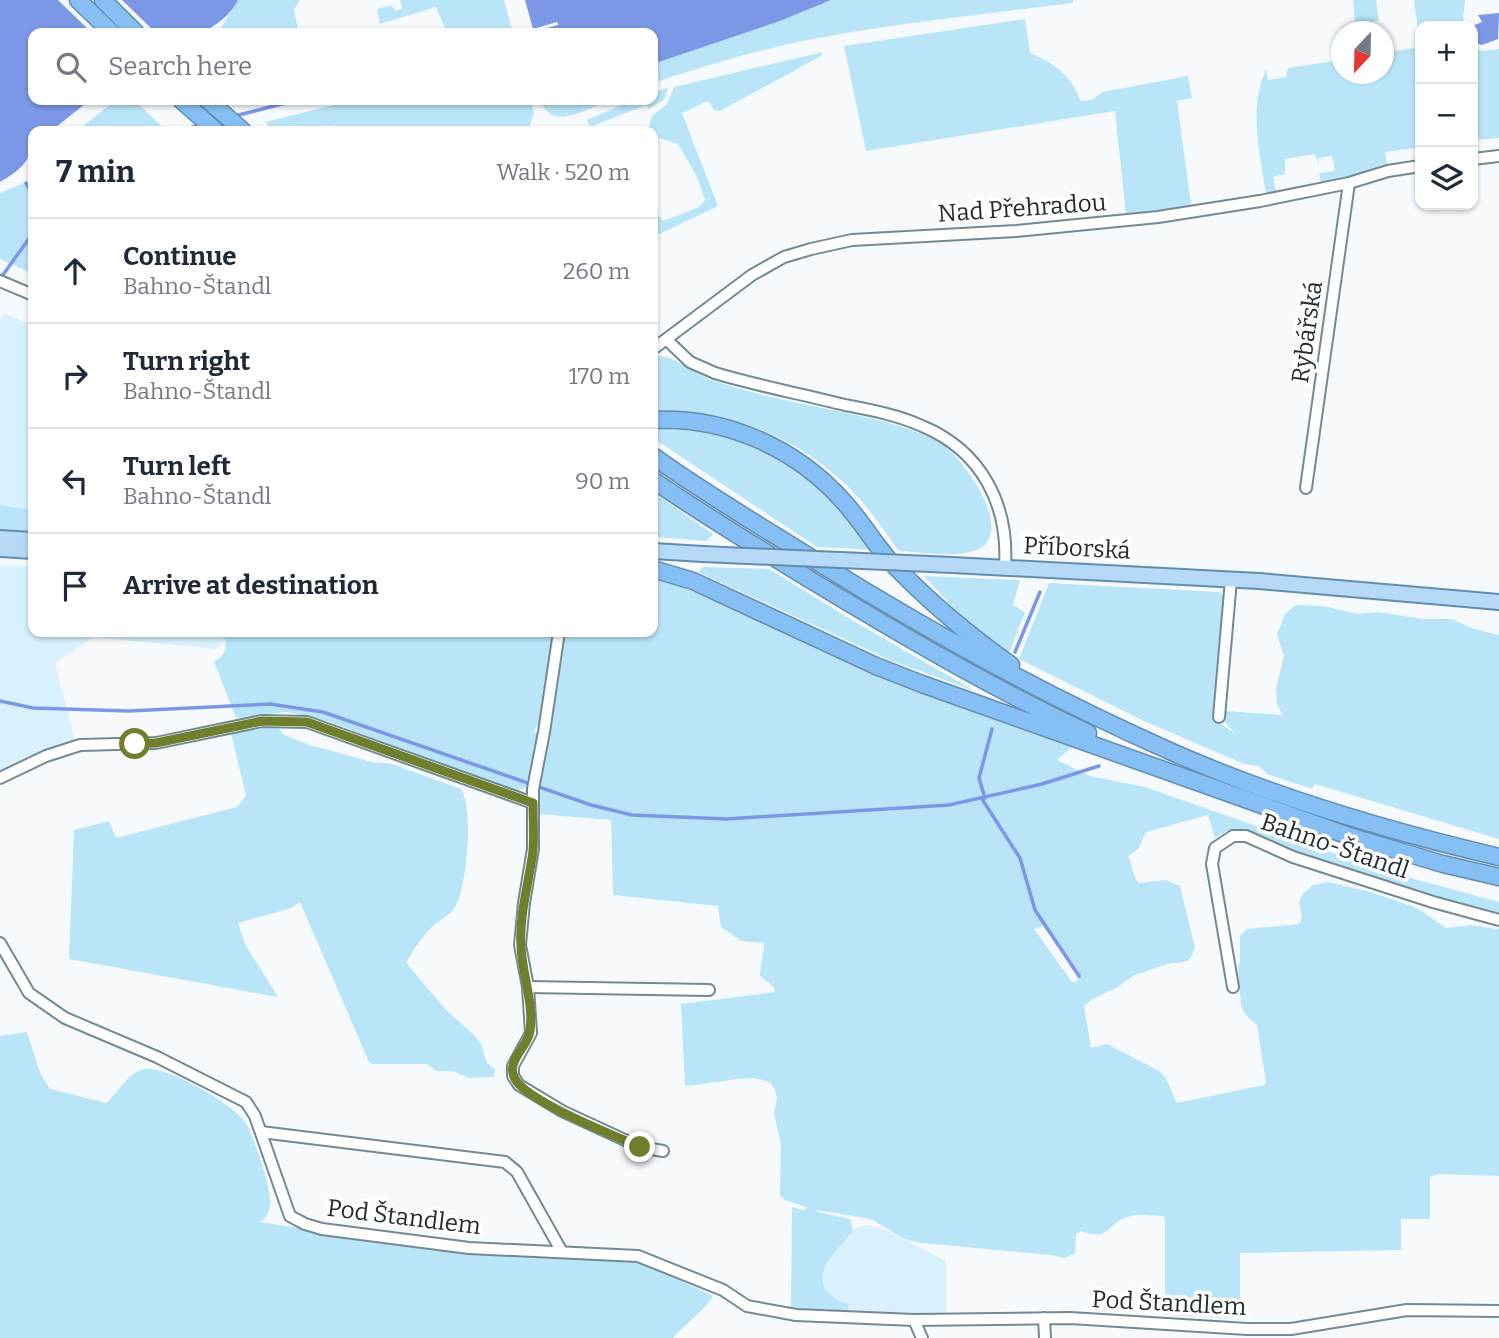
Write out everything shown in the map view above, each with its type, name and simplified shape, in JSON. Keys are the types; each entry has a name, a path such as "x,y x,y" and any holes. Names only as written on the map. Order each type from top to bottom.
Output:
{"highway":[{"path":"78,0 107,28"},
{"path":"103,0 131,28"},
{"path":"187,105 210,126"},
{"path":"214,105 237,126"},
{"path":"658,419 674,419 732,429 768,443 802,463 832,489 887,557 942,611 1024,674 1109,723"},
{"path":"658,459 921,625 1109,723 1241,780 1327,810 1499,857"},
{"path":"658,483 831,592 982,680 1066,723 1196,780"},
{"path":"658,571 705,586 876,666 1349,836 1443,864 1499,877"}],"main road":[{"path":"0,538 28,540"},
{"path":"0,549 28,551"},
{"name":"Příborská","path":"658,551 1231,580 1499,602"}],"street":[{"path":"1478,158 1499,156"},
{"name":"Nad Přehradou","path":"658,346 752,275 784,257 811,249 852,240 1016,231 1158,217 1349,183 1388,171 1415,167"},
{"name":"Rybářská","path":"1306,488 1349,183"},
{"path":"0,281 28,293"},
{"path":"667,340 690,362 715,373 903,419 928,428 948,440 975,464 989,483 1005,531 1005,568"},
{"path":"1219,718 1231,580"},
{"path":"558,637 533,785 533,849 520,945 528,987 531,1033 513,1066 513,1076 519,1085 562,1111 640,1147 663,1151"},
{"path":"0,778 46,756 80,745 156,743 262,721 307,722 533,803"},
{"name":"Bahno-Štandl","path":"1233,987 1212,864 1215,848 1233,836 1246,836 1293,857 1499,920"},
{"name":"Pod Štandlem","path":"0,943 29,993 65,1018 157,1057 246,1102 255,1116 290,1216 322,1229 469,1248 638,1256 723,1290 747,1307 796,1315 914,1320 1044,1318 1292,1329 1407,1310 1499,1311"},
{"path":"528,987 709,990"},
{"path":"261,1132 505,1162 517,1172 562,1252"},
{"path":"1044,1318 1045,1338"},
{"path":"914,1320 922,1338"},
{"name":"Pod Štandlem","path":"1280,1338 1292,1329"}],"shaded area":[{"path":"238,0 300,0 294,10 298,28 221,28"},
{"path":"400,0 504,0 512,28 445,28 436,7 380,24 377,9 391,5 396,11 402,8"},
{"path":"831,0 1073,0 1073,3 907,24 808,40 749,54 658,81 658,62 780,21"},
{"path":"1353,0 1376,0 1379,21 1355,21"},
{"path":"1414,0 1465,0 1464,21 1417,21"},
{"path":"1025,19 1030,53 1061,71 1081,101 1092,100 1102,92 1188,76 1192,98 1177,101 1191,205 1126,215 1115,111 866,151 844,46"},
{"path":"1415,48 1415,148 1385,152 1388,171 1321,183 1319,173 1335,171 1332,156 1318,158 1319,166 1315,154 1285,159 1285,174 1273,177 1276,192 1266,194 1257,115 1266,70 1268,80 1286,77 1288,68 1331,62 1331,84 1394,84 1394,51"},
{"path":"1499,49 1499,138 1478,140 1478,50"},
{"path":"823,52 821,56 720,111 714,110 708,101 682,113 718,206 658,235 658,214 663,221 699,207 705,200 697,177 678,144 658,138 658,126 649,126 652,116 667,104 674,87"},
{"path":"668,88 664,100 658,104 658,91"},
{"path":"110,105 139,105 162,126 83,126"},
{"path":"334,105 532,105 534,113 530,126 269,126 265,122"},
{"path":"544,105 598,105 561,117 546,110"},
{"path":"622,105 646,105 593,126 590,126 587,120"},
{"path":"28,181 28,272 0,259 0,193"},
{"path":"4,313 28,324 28,509 0,505 0,321"},
{"path":"658,356 672,359 705,377 729,386 887,422 943,445 963,466 984,498 990,515 991,530 986,543 974,551 956,554 899,551 873,515 836,475 789,443 737,421 681,411 658,411"},
{"path":"658,429 720,436 762,449 782,459 837,501 877,550 817,547 658,441"},
{"path":"658,496 713,534 707,541 658,537"},
{"path":"0,505 28,509 28,531 0,530"},
{"path":"0,566 28,566 28,637 93,637 55,663 75,741 0,774"},
{"path":"703,567 769,569 975,691 892,661 698,572"},
{"path":"924,576 1020,580 1013,605 1025,612 1009,653 971,627"},
{"path":"658,580 704,596 880,676 1072,747 1057,760 1090,776 1145,787 1385,871 1499,902 1499,917 1416,894 1279,847 1239,830 1226,831 1215,838 1208,815 1146,832 1138,849 1128,856 1139,883 1166,880 1180,886 1195,948 1190,959 1133,976 1084,1006 1091,1048 1107,1044 1159,1071 1166,1078 1177,1103 1266,1083 1257,1025 1241,1006 1238,970 1240,936 1247,929 1300,924 1302,916 1299,902 1302,895 1313,885 1328,882 1371,892 1417,908 1446,928 1470,925 1499,929 1499,1176 1439,1174 1430,1177 1430,1219 1401,1219 1401,1250 1240,1253 1240,1313 1234,1318 1165,1315 1163,1216 1131,1216 1097,1235 1081,1231 1076,1234 1075,1254 1063,1258 922,1243 904,1239 871,1219 817,1210 850,1219 853,1230 831,1257 823,1280 825,1289 837,1300 849,1304 848,1312 791,1310 792,1207 805,1210 806,1207 785,1200 780,1195 781,1144 774,1113 777,1099 775,1090 770,1082 755,1078 685,1085 681,1004 775,992 774,987 760,976 764,943 741,941 721,927 718,906 613,895 611,820 538,814 537,789 550,735 565,637 658,637","holes":["1043,926 1075,970 1078,981 1072,982 1034,929"]},
{"path":"1049,583 1219,592 1224,596 1216,712 1211,716 1234,733 1224,720 1225,711 1283,715 1277,704 1276,688 1284,656 1277,634 1285,614 1296,605 1323,606 1358,614 1378,612 1424,619 1451,619 1474,629 1499,635 1499,839 1315,784 1312,789 1267,774 1259,766 1244,764 1144,721 1019,659"},
{"path":"93,637 224,637 225,640 216,649"},
{"path":"224,637 554,637 542,717 533,733 538,731 541,724 528,787 515,792 330,722 287,712 236,718 214,662 222,656"},
{"path":"277,726 284,735 310,745 372,762 392,764 461,789 465,799 468,830 466,866 459,897 451,912 423,937 407,964 446,1010 481,1044 487,1063 495,1070 494,1077 468,1078 453,1071 436,1071 427,1064 369,1062 300,902 292,908 238,923 245,944 278,997 69,959 74,830 109,821 116,838 237,807 246,796 231,733"},
{"path":"27,1032 40,1073 50,1089 106,1103 131,1076 141,1070 151,1069 180,1078 227,1105 245,1122 264,1171 270,1203 265,1218 260,1222 452,1251 524,1256 630,1257 713,1296 673,1338 0,1338 0,1036"},
{"path":"868,1225 885,1230 946,1261 946,1315 848,1312 849,1304 830,1296 823,1284 823,1275 830,1258 853,1229"}],"water":[{"path":"0,0 238,0 227,15 210,28 28,28 28,105 84,105 57,126 28,126 26,162 0,182"},
{"path":"525,0 831,0 780,21 658,62 658,28 561,28 557,22 533,28"},
{"path":"1499,13 1498,39 1482,45 1478,44 1478,24 1482,22 1478,15"}],"pier":[{"path":"58,0 122,0 151,28 87,28"}],"waterway":[{"path":"554,28 564,25"},
{"path":"235,116 278,105"},
{"path":"0,279 28,240"},
{"path":"1015,652 1040,592"},
{"path":"0,701 33,708 129,711 270,704 323,712 591,805 632,815 726,819 949,805 1042,784 1099,766"},
{"path":"985,798 979,778 992,729"},
{"path":"982,799 1020,858 1035,910 1079,976"}],"route":[{"path":"135,744 156,743 262,721 307,722 533,803 533,849 520,945 528,987 531,1033 513,1066 513,1076 519,1085 533,1095 640,1147"}]}
